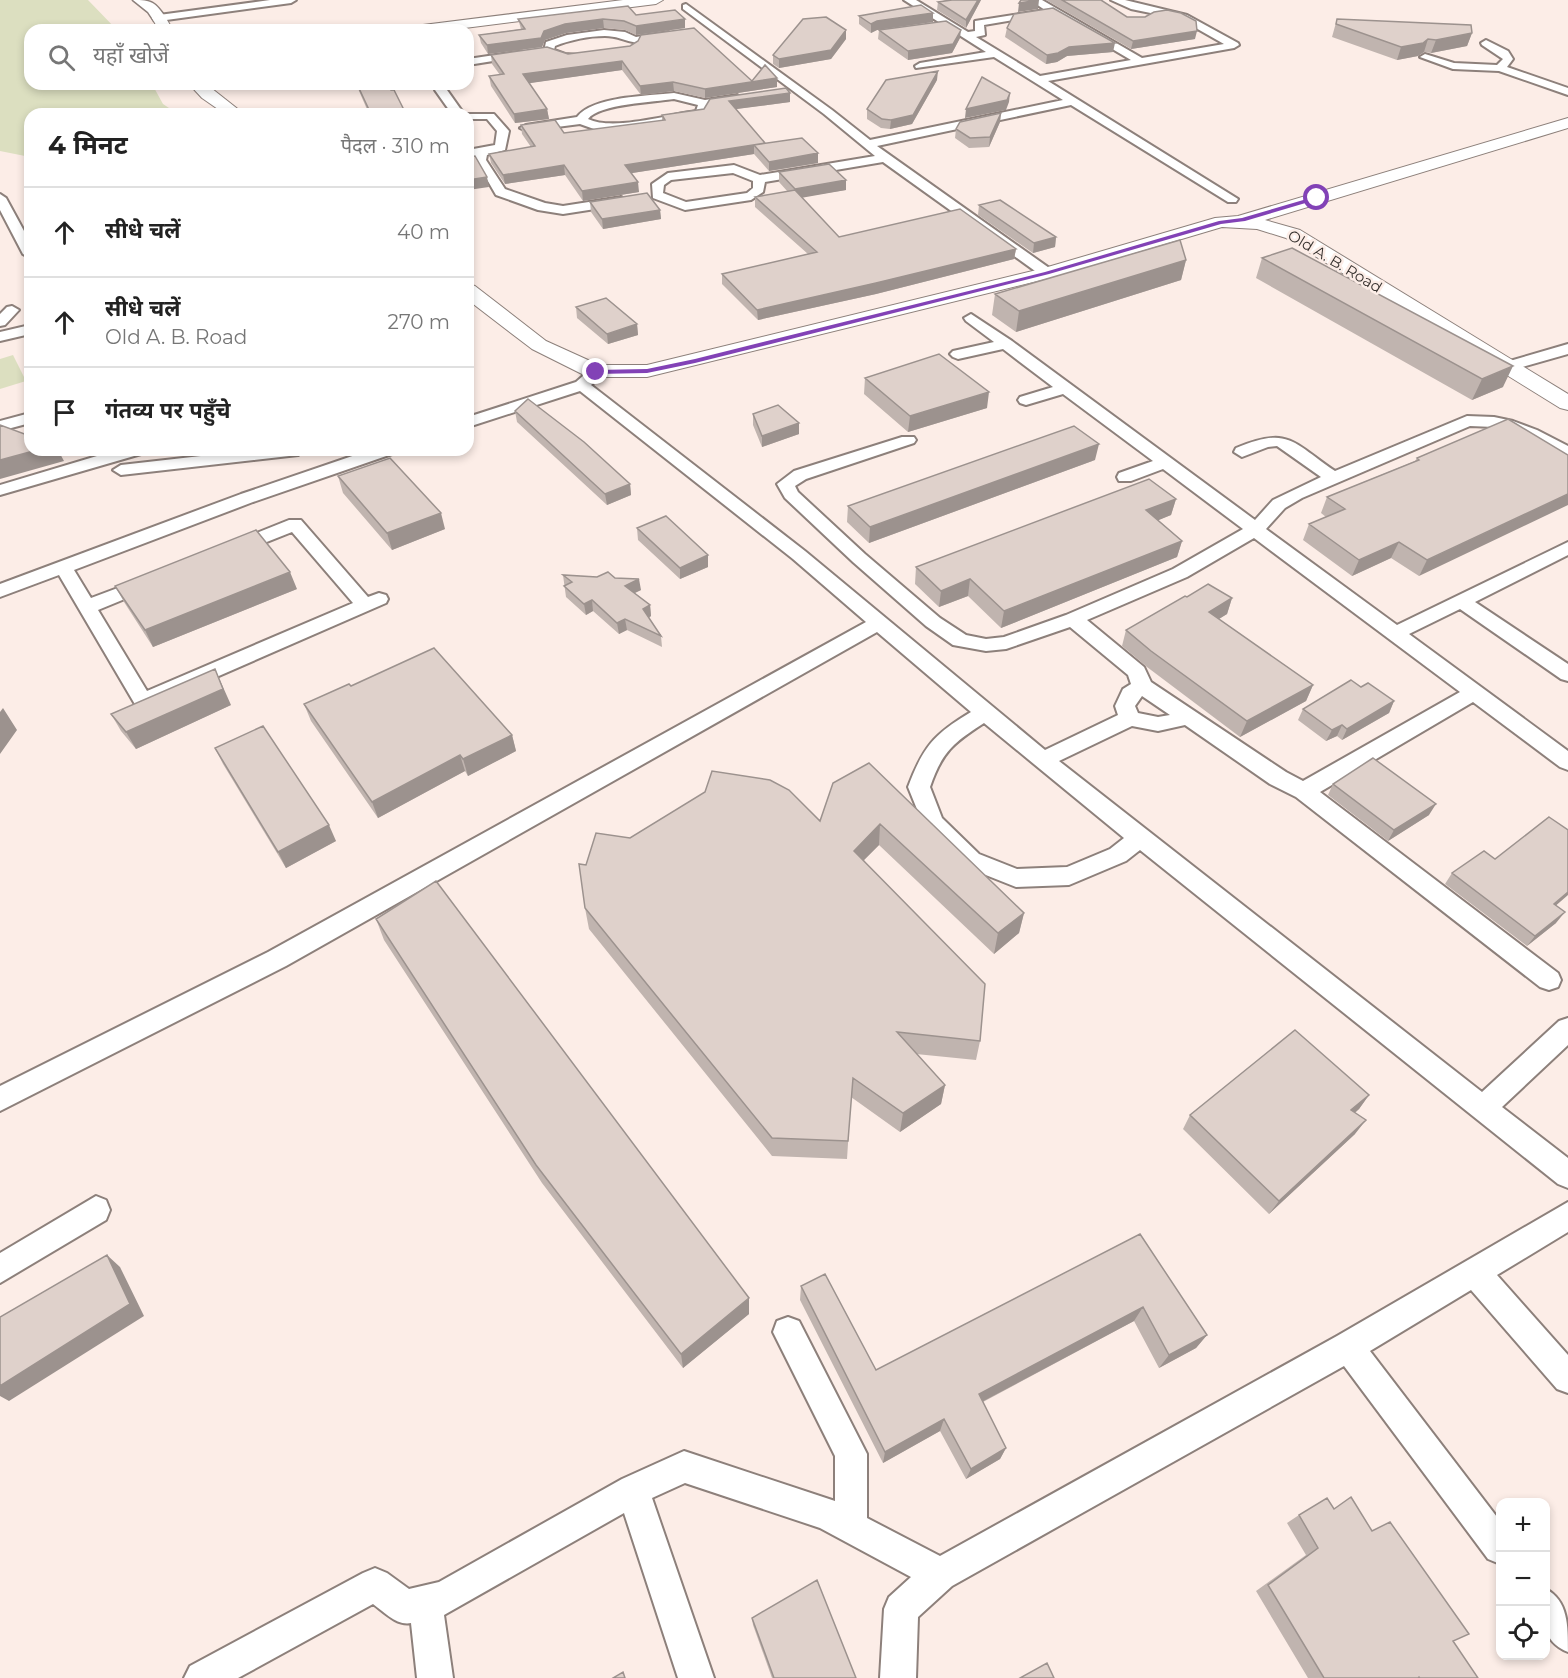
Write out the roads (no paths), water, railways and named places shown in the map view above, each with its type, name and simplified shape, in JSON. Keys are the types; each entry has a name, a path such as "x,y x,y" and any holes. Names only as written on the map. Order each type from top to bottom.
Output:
{"main road":[{"path":"140,0 153,9 162,24"}],"street":[{"path":"201,0 206,11"},
{"path":"162,24 206,11 289,0"},
{"path":"464,24 656,0"},
{"path":"909,0 1232,199"},
{"path":"1035,0 1140,61"},
{"path":"1040,79 1234,45 1183,17 1134,7 1116,0"},
{"path":"686,8 711,30 792,90 1047,273"},
{"path":"967,36 981,33 979,23 1054,10"},
{"path":"928,27 949,24"},
{"path":"538,52 555,41 585,36 617,33 632,45 682,34"},
{"path":"1486,43 1504,53 1508,59 1500,68"},
{"path":"474,62 538,52 569,58 590,56"},
{"path":"920,66 996,53"},
{"path":"1425,57 1453,66 1500,68 1568,92"},
{"path":"203,90 227,108"},
{"path":"441,90 454,108"},
{"path":"581,120 587,112 602,106 674,96 705,103 751,96"},
{"path":"868,144 1073,101"},
{"path":"503,131 581,120 594,126 610,127 700,114 705,103"},
{"path":"474,116 490,116 503,131 501,147 475,154 500,192 543,207 563,210 646,196 685,206 696,205 751,196 759,189 759,178"},
{"path":"1243,220 1568,123"},
{"path":"646,196 668,177 734,169 759,178 886,158"},
{"path":"0,198 24,242"},
{"name":"Old A. B. Road","path":"474,295 539,345 589,378 647,371 695,361 1047,273 1221,222 1243,220 1272,226 1293,234 1568,403"},
{"path":"0,231 16,227"},
{"path":"0,322 12,310"},
{"path":"971,318 1568,762"},
{"path":"0,337 24,331"},
{"path":"958,354 1007,344"},
{"path":"1508,366 1568,349"},
{"path":"474,420 589,378 985,713 1568,1175"},
{"path":"1026,400 1065,388"},
{"path":"908,440 800,475 786,484 791,494 859,558 933,622 960,640 986,645 1006,643 1072,619 1180,573 1256,530 1279,504 1467,421 1488,419 1511,425 1535,434 1568,453"},
{"path":"0,426 24,420"},
{"path":"1242,452 1265,442 1280,441 1334,478"},
{"path":"0,490 115,456"},
{"path":"121,470 227,456"},
{"path":"0,591 247,498 369,456"},
{"path":"1125,477 1167,462"},
{"path":"63,567 143,701 372,602 295,524 219,555"},
{"path":"1394,634 1568,548"},
{"path":"87,607 164,576"},
{"path":"1461,600 1568,674"},
{"path":"1072,619 1137,672 1142,686 1278,778 1304,791 1550,980"},
{"path":"0,1099 277,960 880,622"},
{"path":"1130,718 1125,706 1130,694 1142,686"},
{"path":"1304,791 1473,693"},
{"path":"985,713 951,734 929,759 919,787 933,823 971,860 1016,878 1069,876 1118,855 1140,838"},
{"path":"1043,760 1130,718 1151,725 1172,723 1184,716"},
{"path":"1482,1108 1568,1029"},
{"path":"0,1269 96,1210"},
{"path":"898,1678 901,1609 940,1574 1348,1347 1568,1216"},
{"path":"1475,1272 1568,1378"},
{"path":"788,1332 851,1454 851,1527"},
{"path":"1348,1347 1496,1542"},
{"path":"202,1678 375,1585 405,1607 444,1598 633,1490 684,1467 827,1514 940,1574"},
{"path":"633,1490 696,1678"},
{"path":"425,1602 435,1678"},
{"path":"1550,1612 1568,1635"}]}
